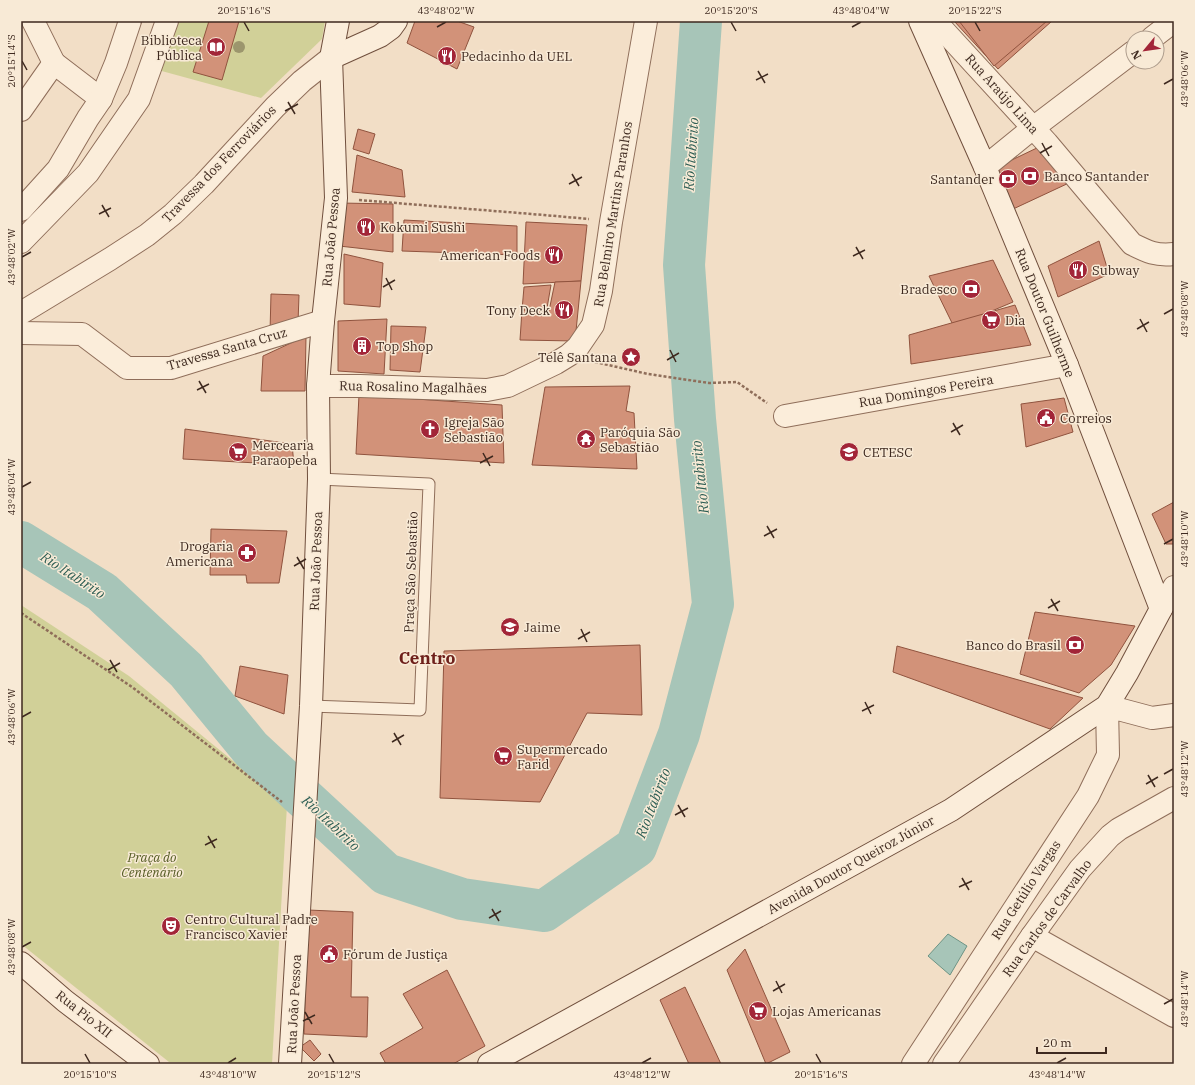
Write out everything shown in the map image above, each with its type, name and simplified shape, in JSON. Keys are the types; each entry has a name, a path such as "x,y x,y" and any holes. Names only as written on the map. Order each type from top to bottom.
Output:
{"street":[{"path":"33,21 54,63 101,99"},
{"path":"21,210 58,169 101,99 116,63 130,21"},
{"path":"21,242 88,173 139,99 167,21"},
{"name":"Rua João Pessoa","path":"290,1064 311,712 319,479 318,386 323,321 336,198 331,58 338,21"},
{"path":"331,58 380,36 391,28 396,21"},
{"name":"Rua Belmiro Martins Paranhos","path":"529,375 556,363 569,355 578,347 593,325 601,292 611,222 646,21"},
{"name":"Rua Doutor Guilherme","path":"920,21 984,167 1067,365 1161,609"},
{"name":"Rua Araújo Lima","path":"935,21 1033,128 1132,244 1150,253 1174,254"},
{"path":"1162,30 1174,21"},
{"name":"Travessa dos Ferroviários","path":"21,313 147,235 173,214 204,184 275,106 302,80 331,58"},
{"path":"984,167 1125,58"},
{"path":"21,110 54,63"},
{"name":"Travessa Santa Cruz","path":"21,333 82,334 126,368 171,368 323,321"},
{"name":"Rua Domingos Pereira","path":"785,416 1067,365"},
{"name":"Rua Rosalino Magalhães","path":"318,386 487,390 508,386 529,375"},
{"name":"Avenida Doutor Queiroz Júnior","path":"489,1064 951,810 1107,706 1127,673 1174,587"},
{"path":"1107,706 1152,718 1174,715"},
{"name":"Rua Getúlio Vargas","path":"913,1064 1088,796 1108,755 1107,706"},
{"name":"Rua Carlos de Carvalho","path":"944,1064 1080,869 1110,836 1119,829 1174,798"},
{"path":"1032,936 1174,1016"},
{"name":"Rua Pio XII","path":"22,965 65,1001 148,1064"}],"lane":[{"name":"Praça São Sebastião","path":"311,712 420,710 429,484 319,479"}],"path":[{"path":"336,198 544,214 611,222"},
{"path":"569,355 648,374 709,383 737,382 785,416"},
{"path":"21,613 132,687 305,820"}],"green space":[{"path":"176,21 325,21 322,39 261,98 158,70"},
{"name":"Praça do Centenário","path":"21,605 129,676 287,805 272,1064 169,1062 21,944"}],"shaded area":[{"path":"948,934 967,946 950,975 928,956"}],"building":[{"name":"Biblioteca Pública","path":"209,21 239,21 222,80 193,72"},
{"name":"Pedacinho da UEL","path":"415,21 457,21 474,27 457,69 407,43"},
{"path":"954,21 1052,21 998,69"},
{"path":"959,21 1047,21 994,66"},
{"path":"358,129 375,134 369,154 353,149"},
{"name":"Banco Santander","path":"1041,146 1071,182 1011,210 991,170"},
{"path":"357,155 402,170 405,197 352,192"},
{"name":"Kokumi Sushi","path":"340,203 393,204 393,252 339,246"},
{"path":"404,220 517,226 517,255 402,251"},
{"name":"American Foods","path":"526,222 587,225 581,281 523,284"},
{"name":"Subway","path":"1099,241 1109,274 1058,297 1048,266"},
{"path":"344,254 383,263 380,307 344,304"},
{"name":"Bradesco","path":"993,260 1013,302 954,327 929,276"},
{"name":"Tony Deck","path":"581,281 575,341 520,340 522,310 549,311 555,282"},
{"path":"551,285 547,308 522,310 524,287"},
{"path":"271,294 299,295 298,323 270,332"},
{"name":"Dia","path":"1015,305 1031,345 911,364 909,335"},
{"name":"Top Shop","path":"387,319 384,374 338,371 338,321"},
{"path":"391,326 426,327 420,372 390,370"},
{"path":"306,336 305,391 261,391 263,356"},
{"name":"Paróquia São Sebastião","path":"630,386 626,411 634,413 637,469 532,465 545,387"},
{"name":"Igreja São Sebastião","path":"359,395 502,405 504,463 356,454"},
{"name":"Correios","path":"1064,398 1073,432 1026,447 1021,404"},
{"name":"Mercearia Paraopeba","path":"185,429 292,444 294,465 183,459"},
{"path":"1174,502 1174,544 1166,544 1152,514"},
{"name":"Drogaria Americana","path":"211,529 287,531 279,583 247,583 246,575 210,575"},
{"name":"Banco do Brasil","path":"1035,612 1135,626 1111,665 1079,693 1020,674"},
{"name":"Supermercado Farid","path":"640,645 642,715 587,713 540,802 440,798 444,651"},
{"path":"897,646 1083,698 1050,729 893,672"},
{"path":"240,666 288,675 284,714 235,696"},
{"name":"Fórum de Justiça","path":"308,910 353,912 351,997 368,997 367,1037 304,1034"},
{"name":"Lojas Americanas","path":"745,949 790,1052 766,1064 727,970"},
{"path":"447,970 485,1046 453,1064 386,1064 380,1053 423,1028 403,994"},
{"path":"685,987 721,1064 689,1064 660,1000"},
{"path":"310,1040 321,1054 314,1061 300,1047"}],"waterway":[{"name":"Rio Itabirito","path":"21,542 102,592 186,670 251,749 386,874 462,899 544,911 636,847 679,734 713,604 695,419 684,265 701,21"}],"place":[{"name":"Biblioteca Pública","path":"216,47"},
{"name":"Pedacinho da UEL","path":"447,56"},
{"name":"Banco Santander","path":"1030,176"},
{"name":"Santander","path":"1008,179"},
{"name":"Kokumi Sushi","path":"366,227"},
{"name":"American Foods","path":"554,255"},
{"name":"Subway","path":"1078,270"},
{"name":"Bradesco","path":"971,289"},
{"name":"Tony Deck","path":"564,310"},
{"name":"Dia","path":"991,320"},
{"name":"Top Shop","path":"362,346"},
{"name":"Telê Santana","path":"631,357"},
{"name":"Correios","path":"1046,418"},
{"name":"Igreja São Sebastião","path":"430,429"},
{"name":"Paróquia São Sebastião","path":"586,439"},
{"name":"Mercearia Paraopeba","path":"238,452"},
{"name":"CETESC","path":"849,452"},
{"name":"Drogaria Americana","path":"247,553"},
{"name":"Jaime","path":"510,627"},
{"name":"Banco do Brasil","path":"1075,645"},
{"name":"Supermercado Farid","path":"503,756"},
{"name":"Centro Cultural Padre Francisco Xavier","path":"171,926"},
{"name":"Fórum de Justiça","path":"329,954"},
{"name":"Lojas Americanas","path":"758,1011"}],"district":[{"name":"Centro","path":"427,658"}]}
